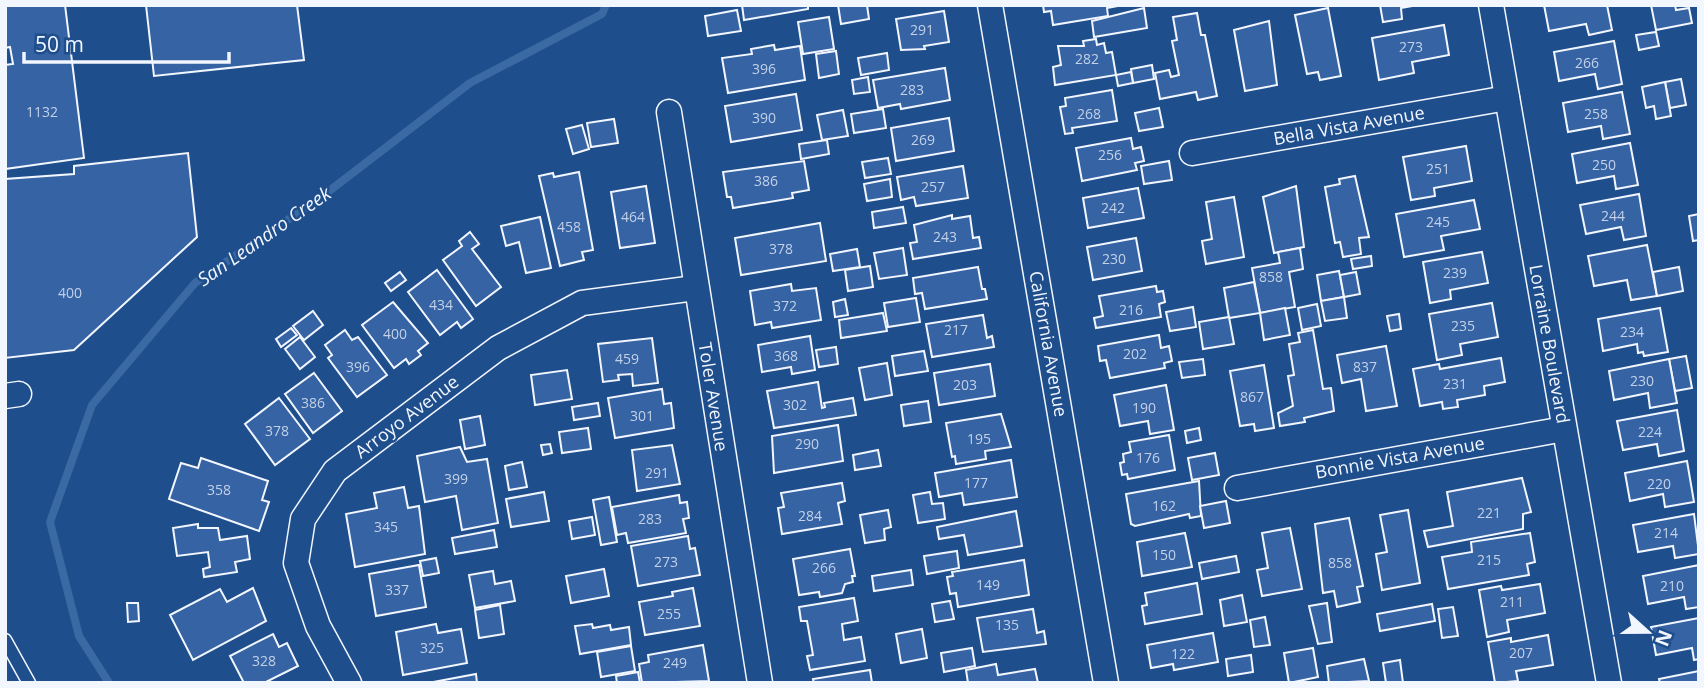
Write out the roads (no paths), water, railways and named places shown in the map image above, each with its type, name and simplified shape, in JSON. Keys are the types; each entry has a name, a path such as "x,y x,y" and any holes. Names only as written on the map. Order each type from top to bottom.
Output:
{"street":[{"name":"California Avenue","path":"990,5 1106,683"},
{"name":"Lorraine Boulevard","path":"1490,5 1609,683"},
{"name":"Bella Vista Avenue","path":"1192,153 1507,98"},
{"name":"Toler Avenue","path":"669,112 760,683"},
{"name":"Arroyo Avenue","path":"349,683 318,626 296,563 303,519 335,471 498,348 582,303 695,288"},
{"name":"Bonnie Vista Avenue","path":"1237,488 1564,429"}],"lane":[{"path":"5,640 29,683"}],"waterway":[{"name":"San Leandro Creek","path":"109,683 79,636 50,522 92,405 195,283 320,198 470,83 602,14 606,5"}]}
